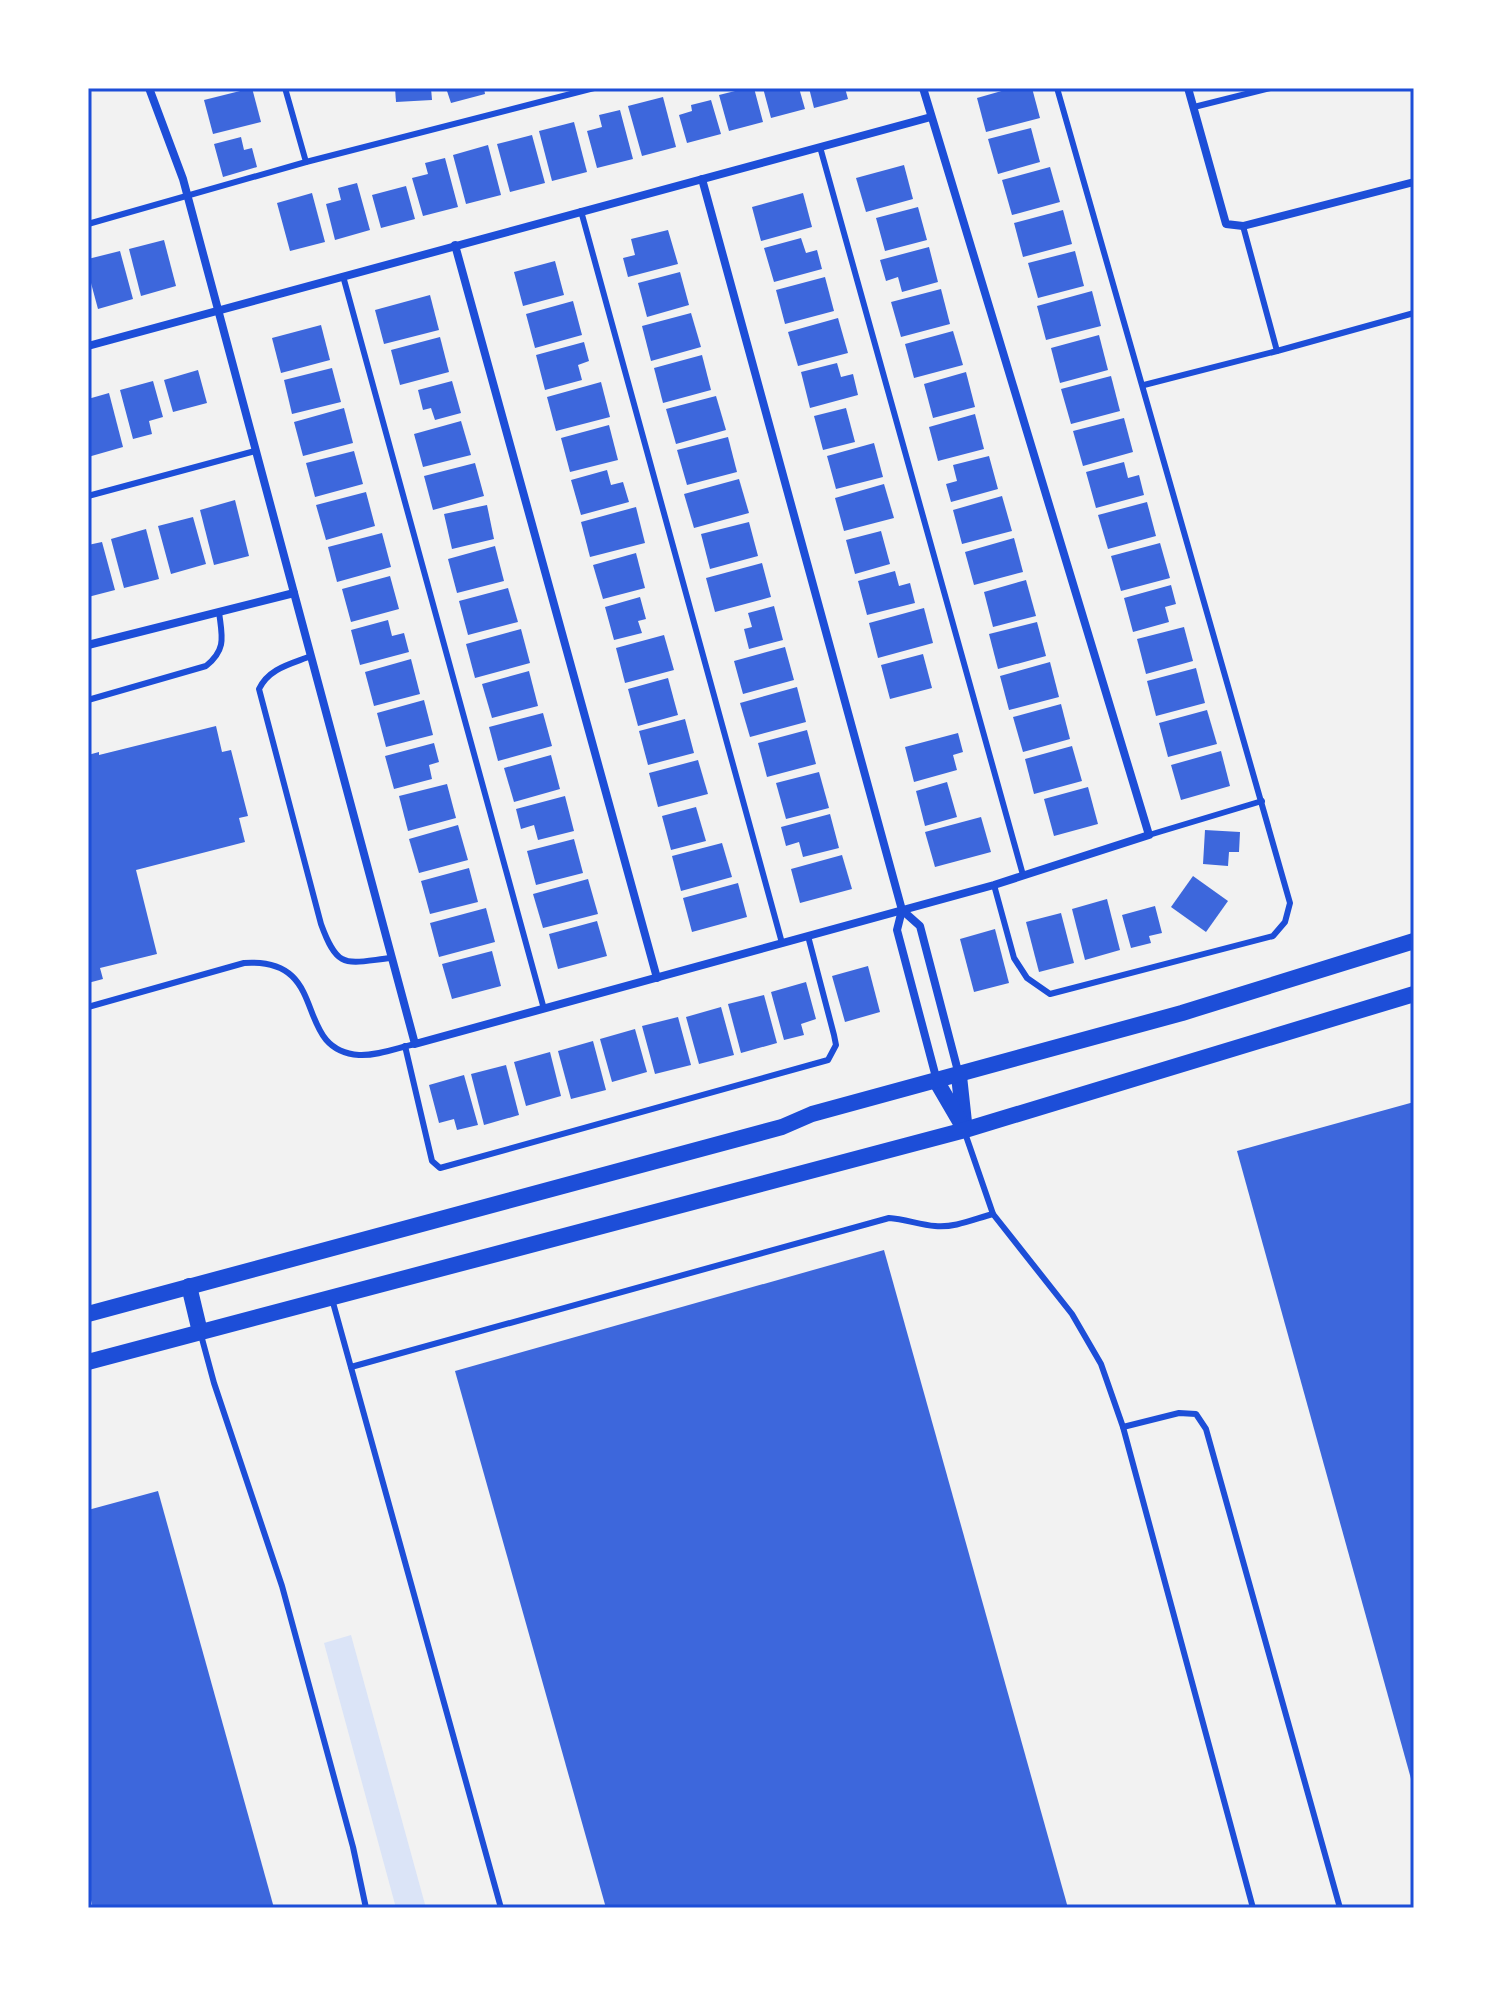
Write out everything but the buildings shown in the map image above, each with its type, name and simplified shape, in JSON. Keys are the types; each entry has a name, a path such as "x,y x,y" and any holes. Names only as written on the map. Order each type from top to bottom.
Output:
{"main road":[{"path":"88,1314 782,1127 812,1114 1182,1013 1414,941"},
{"path":"88,1362 965,1130 1414,994"},
{"path":"959,1076 965,1130"},
{"path":"937,1082 965,1130"},
{"path":"189,1286 200,1332"}],"street":[{"path":"149,88 187,197 391,958 410,1045 994,885 1149,835 923,88"},
{"path":"1188,88 1226,224 1243,226 1414,182"},
{"path":"88,346 931,117"},
{"path":"702,179 902,910 897,930 937,1082"},
{"path":"455,245 657,978"},
{"path":"88,645 294,593"},
{"path":"902,910 920,926 959,1076"}],"lane":[{"path":"285,88 306,162"},
{"path":"88,224 306,162 594,88"},
{"path":"994,885 1014,958 1027,978 1050,994 1273,936 1285,922 1290,903 1057,88"},
{"path":"1194,107 1270,88"},
{"path":"820,147 1023,875"},
{"path":"581,211 782,943"},
{"path":"1243,226 1277,351"},
{"path":"343,276 544,1009"},
{"path":"1144,385 1414,313"},
{"path":"88,496 255,451"},
{"path":"88,700 206,666 217,657 223,641 219,612"},
{"path":"311,656 279,668 264,679 259,689 317,909 331,951 340,959 353,963 391,958"},
{"path":"1149,835 1262,801"},
{"path":"88,1007 244,963 263,962 280,967 295,978 306,993 317,1028 327,1041 342,1051 360,1055 410,1045 432,1161 440,1168 828,1060 836,1045 808,936"},
{"path":"965,1130 993,1214 1072,1314 1101,1364 1123,1427 1253,1908"},
{"path":"351,1367 889,1218 932,1226 952,1226 993,1214"},
{"path":"332,1297 501,1908"},
{"path":"200,1332 282,1586 349,1832 366,1908"},
{"path":"1123,1427 1179,1413 1196,1414 1206,1429 1340,1908"}],"shaded area":[{"path":"351,1635 426,1908 396,1908 324,1643"}]}
